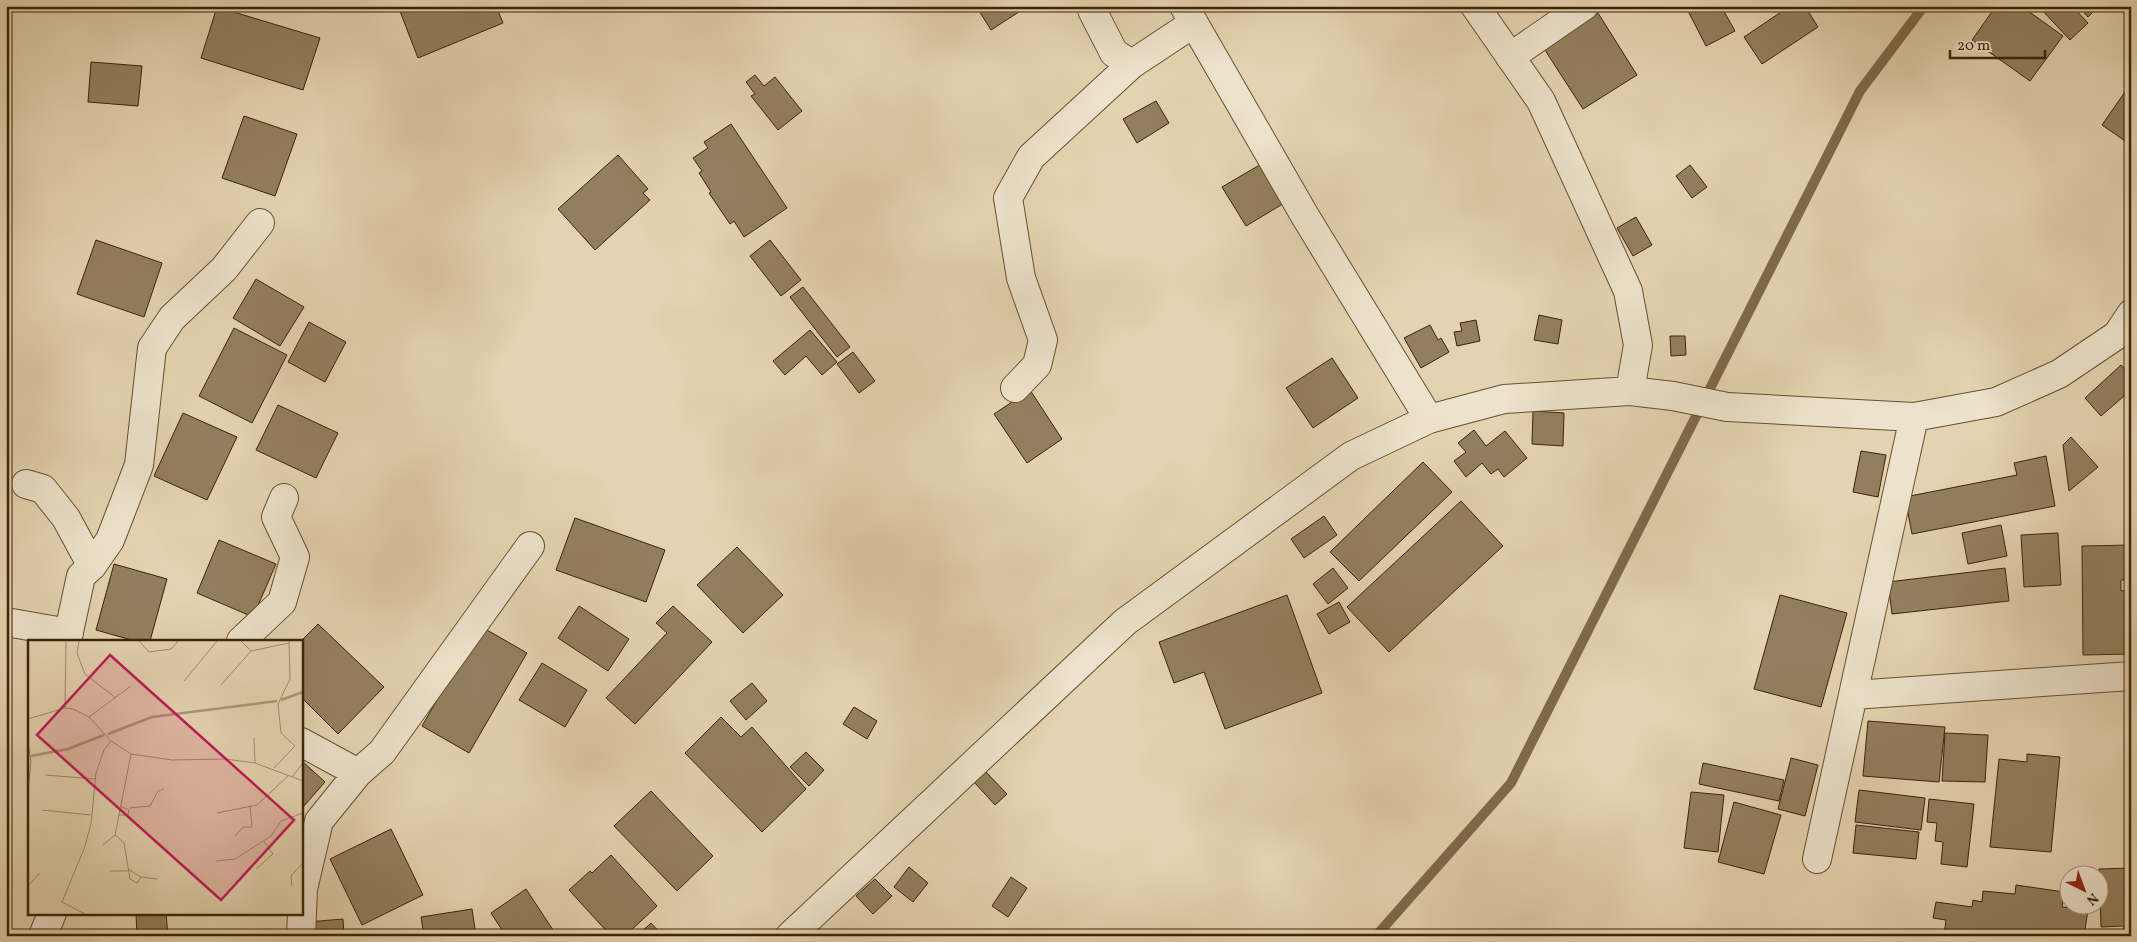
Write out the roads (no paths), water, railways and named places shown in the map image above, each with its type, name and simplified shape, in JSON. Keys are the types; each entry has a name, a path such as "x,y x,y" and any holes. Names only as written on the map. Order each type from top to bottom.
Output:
{"street":[{"path":"1094,6 1092,10 1114,53 1132,64"},
{"path":"1475,6 1541,101 1628,291 1638,345 1630,391"},
{"path":"1510,57 1584,6"},
{"path":"1015,388 1037,366 1043,340 1021,278 1008,198 1031,157 1132,64 1189,15 1305,216 1429,419"},
{"path":"6,622 68,637 80,576 92,566 110,540 139,466 152,348 172,318 224,269 260,223"},
{"path":"790,936 1125,622 1351,456 1429,419 1504,399 1630,391 1673,396 1727,407 1914,417 1996,402 2059,374 2126,332"},
{"path":"1817,859 1914,417"},
{"path":"26,484 43,489 61,510 92,566"},
{"path":"242,640 282,602 295,557 276,517 284,498"},
{"path":"301,936 304,888 319,822 358,773 382,752 530,546"},
{"path":"1852,694 2131,676"},
{"path":"302,743 358,773"},
{"path":"43,936 52,914"}],"waterway":[{"path":"1376,936 1511,783 1860,91 1924,6"}]}
